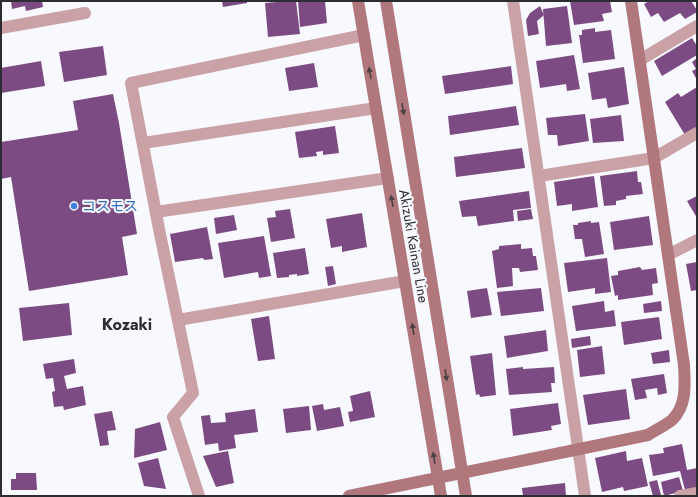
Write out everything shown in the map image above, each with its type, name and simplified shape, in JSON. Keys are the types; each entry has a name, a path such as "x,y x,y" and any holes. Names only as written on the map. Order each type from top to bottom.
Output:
{"main road":[{"name":"Akizuki Kainan Line","path":"358,1 441,496"},
{"name":"Akizuki Kainan Line","path":"386,1 466,496"},
{"path":"349,496 648,435 671,421 681,409 685,389 684,365 631,1"}],"street":[{"path":"513,1 585,496"},
{"path":"1,28 85,13"},
{"path":"640,60 697,26"},
{"path":"199,496 173,417 193,393 131,83 364,35"},
{"path":"142,143 376,108"},
{"path":"539,176 654,158 697,133"},
{"path":"156,212 388,178"},
{"path":"668,255 697,240"},
{"path":"178,320 405,281"},
{"path":"680,496 697,493"}],"building":[{"path":"11,1 42,1 43,7 26,11 25,6 12,9"},
{"path":"222,1 247,1 247,3 223,7"},
{"path":"296,1 300,34 268,37 265,3"},
{"path":"298,1 325,1 327,23 300,27"},
{"path":"570,1 610,1 612,12 602,14 604,21 574,25"},
{"path":"649,1 691,1 697,12 685,19 680,13 664,22 658,13 651,17 644,4"},
{"path":"540,6 544,15 537,21 539,34 528,36 526,20 530,13"},
{"path":"567,6 572,43 546,46 543,9"},
{"path":"595,28 595,32 611,30 615,59 583,63 579,35 582,35 582,30"},
{"path":"692,38 697,46 697,55 662,76 654,61"},
{"path":"103,46 107,75 64,82 59,52"},
{"path":"574,55 580,89 567,91 566,84 540,88 536,61"},
{"path":"697,58 697,80 692,71 696,69 692,62"},
{"path":"41,61 45,86 1,93 1,68"},
{"path":"314,63 318,87 289,91 285,68"},
{"path":"511,66 513,84 445,94 442,76"},
{"path":"624,67 629,104 608,108 606,98 592,100 588,73"},
{"path":"697,87 697,128 685,135 665,102 678,93 681,97"},
{"name":"コスモス","path":"113,94 137,234 122,237 128,275 29,291 11,177 1,179 1,142 78,130 73,101"},
{"path":"516,106 519,125 450,135 448,116"},
{"path":"585,114 589,141 558,146 557,135 548,135 546,118"},
{"path":"621,115 624,141 593,143 590,119"},
{"path":"335,126 339,153 323,155 323,151 316,152 317,156 299,158 295,132"},
{"path":"522,148 525,168 456,177 454,157"},
{"path":"637,171 638,182 641,182 643,194 626,196 626,199 616,201 616,205 604,206 600,176"},
{"path":"594,176 598,207 572,211 572,204 557,206 554,182"},
{"path":"529,191 531,208 513,210 514,221 478,226 476,216 462,217 459,201"},
{"path":"697,196 697,218 687,201"},
{"path":"290,209 295,238 271,242 267,218 276,217 275,211"},
{"path":"531,209 533,219 518,221 517,211"},
{"path":"362,213 367,247 342,252 342,246 331,248 326,219"},
{"path":"234,215 237,230 216,234 214,218"},
{"path":"649,216 653,245 614,250 610,222"},
{"path":"591,221 591,223 599,222 604,254 585,257 582,239 575,239 573,225"},
{"path":"207,227 213,259 204,260 203,258 175,262 170,234"},
{"path":"264,236 271,276 259,278 258,272 224,278 218,243"},
{"path":"521,244 521,249 532,248 533,256 536,256 538,270 520,272 519,268 512,268 513,286 497,288 492,251 499,249 499,246"},
{"path":"305,248 309,274 297,276 297,274 289,275 289,277 277,278 273,253"},
{"path":"607,258 611,292 595,294 595,288 568,292 564,263"},
{"path":"697,262 697,290 691,291 686,264"},
{"path":"333,266 336,284 328,286 325,267"},
{"path":"640,267 642,270 656,268 658,283 652,284 653,295 618,300 618,295 615,296 611,276 618,275 618,271"},
{"path":"487,288 492,315 471,318 467,291"},
{"path":"541,288 544,311 501,316 497,292"},
{"path":"604,301 605,312 614,310 616,326 576,331 572,306"},
{"path":"661,301 662,311 644,313 643,304"},
{"path":"69,303 72,335 23,341 19,308"},
{"path":"269,316 275,359 258,361 251,319"},
{"path":"659,317 662,339 624,345 621,322"},
{"path":"546,330 548,351 507,358 504,336"},
{"path":"590,336 591,345 572,348 571,339"},
{"path":"602,346 605,374 580,377 577,350"},
{"path":"669,350 670,362 653,364 651,353"},
{"path":"492,353 496,395 480,397 479,394 476,395 470,356"},
{"path":"74,359 76,373 64,376 67,389 83,386 86,405 64,410 63,406 54,407 52,392 55,391 53,378 46,379 43,364"},
{"path":"523,367 523,369 554,367 555,383 551,383 552,392 509,395 506,369"},
{"path":"664,374 667,393 658,395 657,388 645,390 647,398 635,400 631,379"},
{"path":"626,389 630,419 588,425 583,395"},
{"path":"370,391 375,417 350,422 348,412 353,411 350,396"},
{"path":"558,403 561,424 551,426 552,430 513,436 510,409"},
{"path":"323,404 324,410 340,407 344,426 317,431 312,406"},
{"path":"309,406 311,430 286,433 283,409"},
{"path":"255,409 258,432 234,435 236,448 219,451 218,443 205,445 201,416 210,415 211,423 226,422 225,413"},
{"path":"112,411 116,430 107,431 109,445 100,446 94,414"},
{"path":"160,422 167,450 134,458 135,429"},
{"path":"682,444 687,470 697,468 697,488 685,490 680,471 653,476 649,455 664,453 663,448"},
{"path":"228,451 234,483 216,487 203,456"},
{"path":"626,451 627,461 642,458 648,486 624,491 623,487 602,492 595,458"},
{"path":"158,458 166,489 144,486 138,463"},
{"path":"16,473 36,473 37,490 11,490 11,479 16,479"},
{"path":"679,477 683,491 664,496 661,482"},
{"path":"657,480 661,495 653,496 649,482"},
{"path":"565,483 566,496 523,496 522,488"}],"place":[{"name":"コスモス","path":"74,206"}],"district":[{"name":"Kozaki","path":"127,324"}]}
